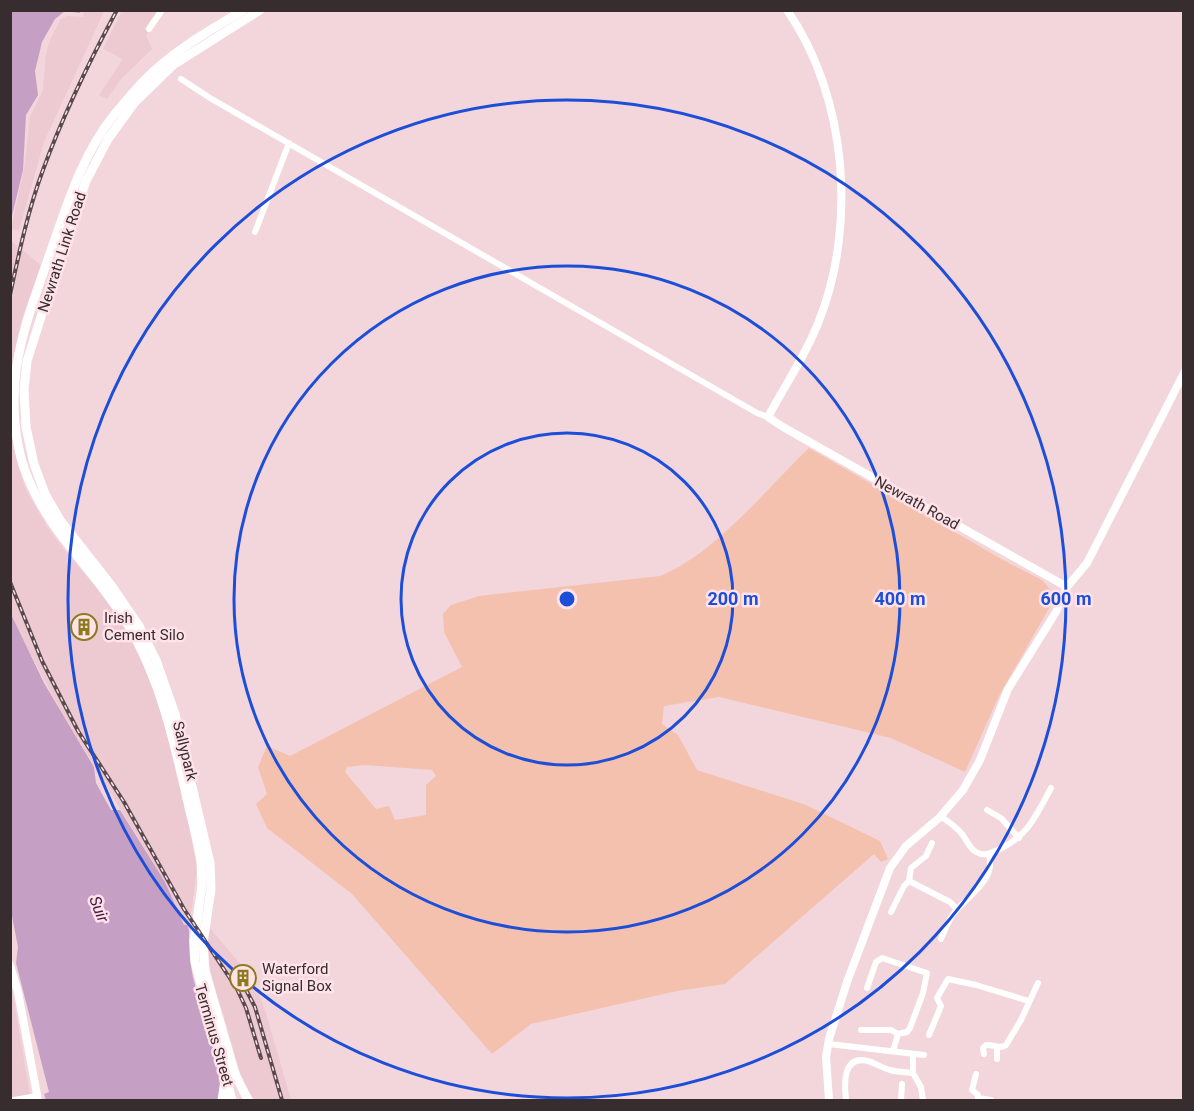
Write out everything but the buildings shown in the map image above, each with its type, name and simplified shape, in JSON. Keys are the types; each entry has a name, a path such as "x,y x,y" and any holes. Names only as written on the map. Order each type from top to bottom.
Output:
{"main road":[{"name":"Newrath Link Road","path":"82,556 42,509 20,453 14,409 16,370 25,326 80,174 100,135 128,99 161,65 181,49 243,10"},
{"name":"Newrath Link Road","path":"82,556 45,495 34,465 26,427 24,390 27,361 48,293 86,182 97,158 134,103 173,65 260,10"},
{"name":"Sallypark","path":"82,556 132,632 164,705 200,855 202,880 194,941 201,971"},
{"name":"Sallypark","path":"82,556 117,593 139,626 156,660 173,706 209,856 211,883 201,971"},
{"name":"Terminus Street","path":"201,971 232,1101"},
{"name":"Terminus Street","path":"201,971 239,1085 248,1101"},
{"path":"222,1063 225,1082 222,1101"}],"street":[{"path":"149,29 162,10"},
{"path":"181,79 757,413 768,417 805,352 819,321 834,276 838,254 841,202 840,162 835,126 826,94 811,52 787,10"},
{"path":"255,232 289,143"},
{"path":"829,1101 826,1057 829,1044 847,982 890,868 906,846 940,816 959,795 974,772 1008,689 1056,612 1067,587 1087,563 1184,373"},
{"name":"Newrath Road","path":"768,417 1067,587"},
{"path":"940,816 962,834 975,851 982,855 989,855 1019,838 1038,814 1051,788"},
{"path":"987,810 1001,818 1019,838"},
{"path":"891,912 904,886 909,881 911,868 926,856 932,843"},
{"path":"941,939 957,909 983,882 991,867 989,855"},
{"path":"909,881 950,902 957,909"},
{"path":"861,1030 891,1030 898,1034 907,1032 923,993 927,973 882,958 876,962 867,988"},
{"path":"10,966 18,992 37,1098 14,1101"},
{"path":"930,1035 941,1006 938,998 944,982 953,979 1029,1001"},
{"path":"984,1054 986,1045 1003,1047 1010,1040 1038,983"},
{"path":"923,993 938,998"},
{"path":"893,1052 898,1034"},
{"path":"829,1044 924,1055"},
{"path":"997,1047 997,1059"},
{"path":"913,1054 913,1073 921,1087 923,1101"},
{"path":"846,1101 846,1070 853,1062 868,1061 898,1072 913,1073"},
{"path":"976,1074 972,1090 976,1091 978,1099 991,1101"},
{"path":"901,1101 902,1084"}],"shaded area":[{"path":"84,11 104,11 44,142 19,230 11,229 25,164 30,117 43,90 46,54 50,40 60,20 67,16 83,17"},
{"path":"122,11 157,11 144,29 148,32 146,36 152,49 122,78 107,99 99,95 123,59 103,49"},
{"path":"11,241 41,265 22,318 11,370"},
{"path":"10,430 25,488 46,525 125,627 159,702 197,868 189,930 187,925 184,925 165,882 62,713 19,632 11,612"},
{"path":"809,448 1042,580 1056,596 999,696 965,772 891,738 719,697 664,706 662,724 678,735 697,770 806,805 880,841 888,859 881,862 874,854 725,984 677,991 531,1024 492,1054 352,894 267,828 256,804 267,794 258,767 267,746 290,756 462,667 444,632 443,614 451,605 479,596 660,576 680,566 720,537","holes":["365,765 432,770 436,776 426,785 426,815 395,820 389,806 376,809 345,772 347,767"]},
{"path":"209,927 241,965 257,989 291,1100 255,1100 243,1082 211,974 208,952"},
{"path":"10,977 30,1095 11,1098 10,1098"}],"water":[{"path":"11,10 80,11 80,13 65,11 55,19 42,42 35,71 38,95 26,115 23,170 11,220"},
{"name":"Suir","path":"10,612 44,683 94,767 96,783 111,810 120,810 165,882 184,925 187,925 192,972 216,1056 220,1089 217,1100 46,1100 44,1094 49,1092 16,963 18,947 11,911"}],"railway":[{"path":"10,295 28,216 43,170 77,89 117,10"},
{"path":"10,582 42,661 78,731 124,802 184,909 237,989 246,1008 261,1058"},
{"path":"242,982 255,1007 282,1100"}],"place":[{"name":"Irish Cement Silo","path":"84,627"},
{"name":"Waterford Signal Box","path":"243,978"}]}
